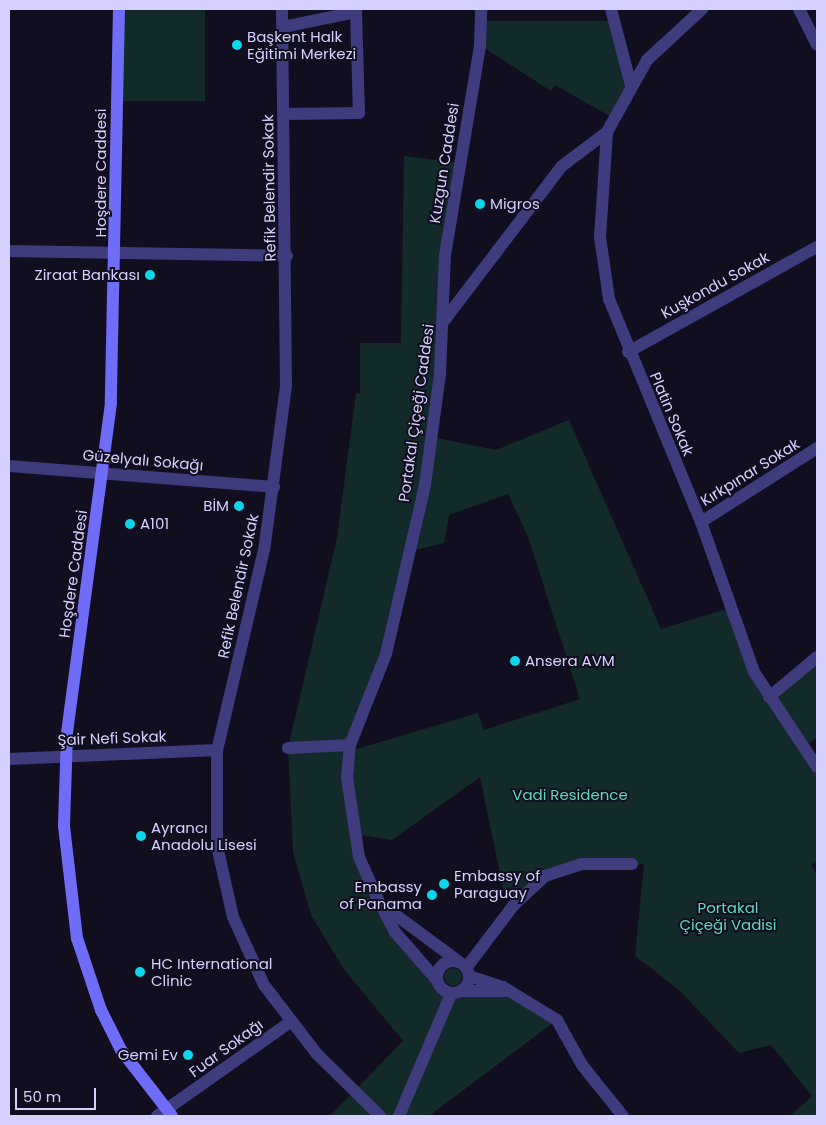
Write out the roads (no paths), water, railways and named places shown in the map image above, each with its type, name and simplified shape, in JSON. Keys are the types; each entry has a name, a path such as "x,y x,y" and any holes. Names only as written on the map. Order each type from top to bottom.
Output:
{"main road":[{"name":"Hoşdere Caddesi","path":"119,9 117,253 112,393 65,756 65,852 77,938 101,1010 121,1050 165,1114"}],"street":[{"name":"Refik Belendir Sokak","path":"282,9 287,256 286,386 274,487 264,550 217,750 217,846 226,893 246,950 289,1022 380,1116"},
{"name":"Kuzgun Caddesi","path":"443,323 445,255 480,45 481,9"},
{"path":"611,9 631,85"},
{"name":"Portakal Çiçeği Caddesi","path":"514,993 456,992 436,980 395,932 359,857 350,818 350,745 386,654 410,558 437,402 443,323 562,166 606,132 631,85 665,40 702,9"},
{"path":"799,9 817,45"},
{"path":"283,27 356,10 359,113 284,114"},
{"name":"Platin Sokak","path":"606,132 602,268 628,352 700,522 754,672 817,767"},
{"name":"Kuşkondu Sokak","path":"628,352 817,247"},
{"path":"9,251 287,256"},
{"name":"Kırkpınar Sokak","path":"700,522 817,448"},
{"name":"Güzelyalı Sokağı","path":"9,466 274,487"},
{"path":"769,697 817,657"},
{"path":"288,748 350,745"},
{"name":"Şair Nefi Sokak","path":"9,759 217,750"},
{"path":"399,1116 456,992 465,968 513,906 545,876 581,864 632,864"},
{"name":"Portakal Çiçeği Caddesi","path":"379,902 465,968 514,993 557,1020 582,1065 623,1116"},
{"path":"436,980 442,964 465,968"},
{"name":"Fuar Sokağı","path":"165,1114 289,1022"}],"place":[{"name":"Başkent Halk Eğitimi Merkezi","path":"237,45"},
{"name":"Migros","path":"480,204"},
{"name":"Ziraat Bankası","path":"150,275"},
{"name":"BİM","path":"239,506"},
{"name":"A101","path":"130,524"},
{"name":"Ansera AVM","path":"515,661"},
{"name":"Ayrancı Anadolu Lisesi","path":"141,836"},
{"name":"Embassy of Paraguay","path":"444,884"},
{"name":"Embassy of Panama","path":"432,895"},
{"name":"HC International Clinic","path":"140,972"},
{"name":"Gemi Ev","path":"188,1055"}],"park label":[{"name":"Vadi Residence","path":"570,795"},
{"name":"Portakal Çiçeği Vadisi","path":"728,916"}]}
